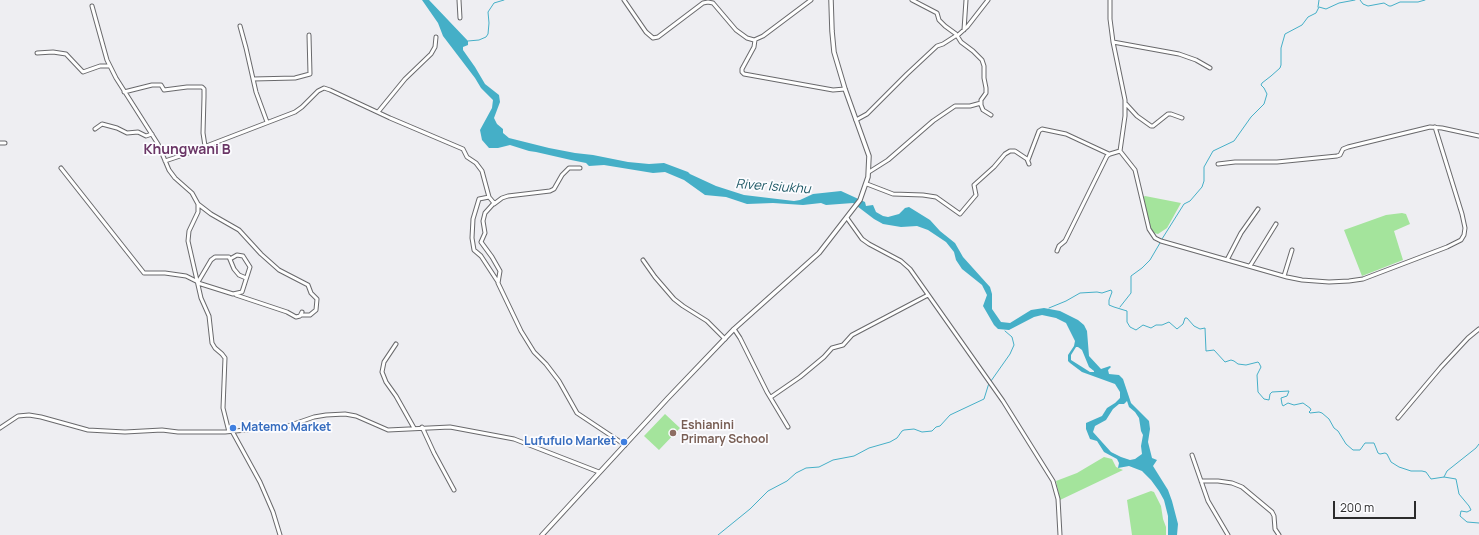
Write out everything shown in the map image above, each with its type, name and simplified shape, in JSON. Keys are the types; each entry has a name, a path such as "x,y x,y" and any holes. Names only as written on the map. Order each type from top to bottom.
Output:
{"street":[{"path":"459,0 460,18"},
{"path":"624,0 642,27 652,38 658,38 703,3 708,2 712,3 736,30 747,38 755,40 763,36 811,0"},
{"path":"542,535 598,472 734,329 817,255 860,200 869,172 868,153 845,89 833,44 831,0"},
{"path":"912,0 937,13 939,20 957,35 961,42 981,59 984,66 986,91 981,103 983,110 991,114"},
{"path":"964,30 966,0"},
{"path":"856,120 867,114 906,74 937,46 943,44 964,30 988,0"},
{"path":"1110,0 1110,19 1113,42 1126,104 1120,151 1135,170 1148,229 1153,236 1163,242 1284,276 1302,280 1323,281 1357,281 1411,262 1447,247 1461,240 1465,231 1462,214 1435,127"},
{"path":"61,168 144,273 165,273 186,276 198,282 286,312 296,317 302,314 310,315 316,310 317,299 311,293 308,285 279,270 261,254 239,230 218,219 198,204 192,194 175,178 158,144 109,66 92,6"},
{"path":"240,26 256,92 267,122"},
{"path":"253,79 295,78 310,74 309,35"},
{"path":"378,112 405,79 431,54 435,47 436,37"},
{"path":"755,40 754,47 742,69 743,73 838,91 845,89"},
{"path":"1113,42 1179,54 1196,60 1210,68"},
{"path":"36,53 53,52 66,54 83,72 100,66 109,66"},
{"path":"124,92 152,85 161,86 163,90 202,86 204,89 203,121 205,146"},
{"path":"165,160 295,112 324,88 463,148 467,158 476,163 482,171 489,197 494,204"},
{"path":"869,172 888,160 933,121 955,106 970,106 981,103"},
{"path":"1126,104 1137,116 1151,126 1168,114 1182,118"},
{"path":"95,129 102,124 117,128 127,133 138,132 146,136 152,134"},
{"path":"1218,164 1235,162 1277,162 1335,157 1340,155 1344,148 1419,129 1435,127 1479,136"},
{"path":"1029,164 1028,160 1039,131 1042,129 1066,134 1109,154"},
{"path":"0,143 5,143"},
{"path":"866,184 893,194 936,197 960,214 976,194 974,185 994,167 1005,154 1010,151 1015,151 1028,160"},
{"path":"1057,250 1065,240 1102,164 1109,154 1120,151"},
{"path":"498,284 500,271 481,242 485,233 483,221 485,213 504,197 550,192 554,189 561,177 569,168 580,168"},
{"path":"489,197 479,199 473,219 472,238 474,250 481,256 498,284 527,342 534,352 550,367 577,413 625,445"},
{"path":"198,204 198,212 188,236 189,249 203,304 209,316 212,344 224,358 224,408 230,432 260,482 280,535"},
{"path":"1226,260 1241,233 1258,209"},
{"path":"198,212 206,210"},
{"path":"847,218 862,239 905,264 1003,401 1051,476 1058,498 1060,535"},
{"path":"1250,266 1276,224"},
{"path":"1284,276 1292,250"},
{"path":"198,282 211,260 215,257 223,256 230,258 237,255 243,256 250,267 244,290 236,294 230,293"},
{"path":"230,258 234,269 239,275 246,278"},
{"path":"644,260 655,277 674,299 682,306 707,321 725,339"},
{"path":"772,397 794,382 824,357 832,348 843,345 852,336 928,295"},
{"path":"734,329 788,427"},
{"path":"1398,418 1441,367 1468,338 1479,329"},
{"path":"396,344 384,362 382,372 386,382 396,396 414,428"},
{"path":"0,428 18,416 29,415 88,430 125,432 162,430 178,432 230,432 288,426 314,417 337,414 356,416 393,431 422,427 450,427 514,439 598,472"},
{"path":"422,427 454,490"},
{"path":"1192,455 1208,502 1228,535"},
{"path":"1201,481 1232,483 1242,487 1272,512 1275,527 1279,535"}],"green space":[{"path":"1145,196 1181,203 1167,228 1158,234 1154,233 1149,227 1143,197"},
{"path":"1406,214 1410,224 1394,231 1403,260 1362,276 1344,230 1386,215"},
{"path":"665,414 680,428 659,450 644,436"},
{"path":"1104,457 1112,459 1116,467 1123,470 1060,500 1056,481 1077,473"},
{"path":"1151,491 1154,492 1161,506 1166,527 1166,535 1132,535 1127,500"}],"water":[{"path":"422,0 429,0 468,41 468,45 463,47 463,50 485,84 499,95 500,102 494,118 497,124 503,129 503,133 509,138 549,148 628,162 649,164 664,163 688,172 716,186 744,195 794,201 813,194 841,191 865,202 866,206 873,205 876,212 888,217 899,214 905,208 909,207 930,220 940,231 955,243 963,257 990,287 992,294 992,309 1001,322 1010,323 1031,310 1044,308 1060,311 1078,320 1084,325 1087,331 1089,356 1101,369 1110,366 1111,367 1108,370 1109,374 1119,375 1123,379 1131,403 1149,421 1150,429 1148,442 1152,458 1157,460 1153,466 1168,490 1172,501 1178,524 1177,535 1168,535 1168,516 1164,500 1151,480 1142,471 1129,466 1118,468 1119,463 1117,459 1104,452 1097,441 1090,439 1086,429 1086,423 1102,416 1107,408 1120,398 1120,392 1115,384 1082,372 1068,361 1068,355 1074,346 1075,341 1066,323 1056,318 1042,315 1034,317 1009,330 998,329 983,306 987,295 982,285 962,269 956,260 954,252 946,242 928,230 917,226 901,227 883,224 853,203 826,205 821,203 803,205 773,203 747,204 726,197 705,195 684,180 665,172 653,173 604,165 589,166 586,163 529,151 510,145 498,148 489,148 482,140 480,130 492,108 493,100 481,88 443,36 438,23","holes":["1076,347 1082,350 1089,367 1094,372 1090,372 1071,360 1071,355","1127,401 1129,407 1139,418 1143,435 1141,446 1142,454 1135,459 1130,460 1111,452 1093,432 1095,426 1106,420 1113,409 1119,404 1124,404"]}],"waterway":[{"path":"468,41 479,40 486,37 488,34 489,23 488,12 494,3 504,0"},
{"path":"1318,7 1319,0"},
{"path":"1162,239 1184,204 1190,201 1202,187 1204,181 1204,167 1213,151 1234,141 1251,117 1264,104 1267,94 1261,85 1280,68 1281,48 1285,34 1302,25 1308,17 1316,13 1319,7 1326,9 1339,3 1355,0"},
{"path":"1360,0 1363,4 1368,6 1384,3 1391,6 1400,2 1418,2 1425,0"},
{"path":"1120,307 1131,293 1131,276 1150,260 1160,243"},
{"path":"1049,308 1080,293 1102,293 1111,290 1112,292 1109,305 1127,311 1127,322 1130,327 1136,330 1143,325 1151,328 1156,325 1162,325 1169,322 1177,329 1183,324 1185,318 1187,318 1194,326 1200,329 1205,328 1206,351 1214,350 1225,362 1231,360 1238,364 1246,365 1259,363 1261,367 1257,375 1258,392 1264,399 1269,400 1272,392 1289,391 1287,396 1281,398 1283,406 1288,403 1294,405 1303,403 1310,408 1310,413 1322,413 1329,419 1346,444 1353,450 1360,450 1365,443 1374,443 1378,453 1387,454 1391,462 1399,467 1411,471 1426,472 1431,479 1444,477 1456,479 1459,494 1471,510 1467,512 1461,511 1460,516 1467,522 1479,523"},
{"path":"991,381 1010,354 1014,345 1012,337 1005,331"},
{"path":"718,535 750,509 768,491 787,481 796,473 806,468 819,467 833,460 854,456 869,448 890,442 897,438 904,430 914,429 922,432 932,431 936,427 940,426 950,415 984,399 989,383"},
{"path":"1444,477 1447,471 1479,444"}],"place":[{"name":"Matemo Market","path":"233,428"},
{"name":"Eshianini Primary School","path":"673,433"},
{"name":"Lufufulo Market","path":"624,442"}],"district":[{"name":"Khungwani B","path":"187,150"}],"water label":[{"name":"River Isiukhu","path":"773,187"}]}
